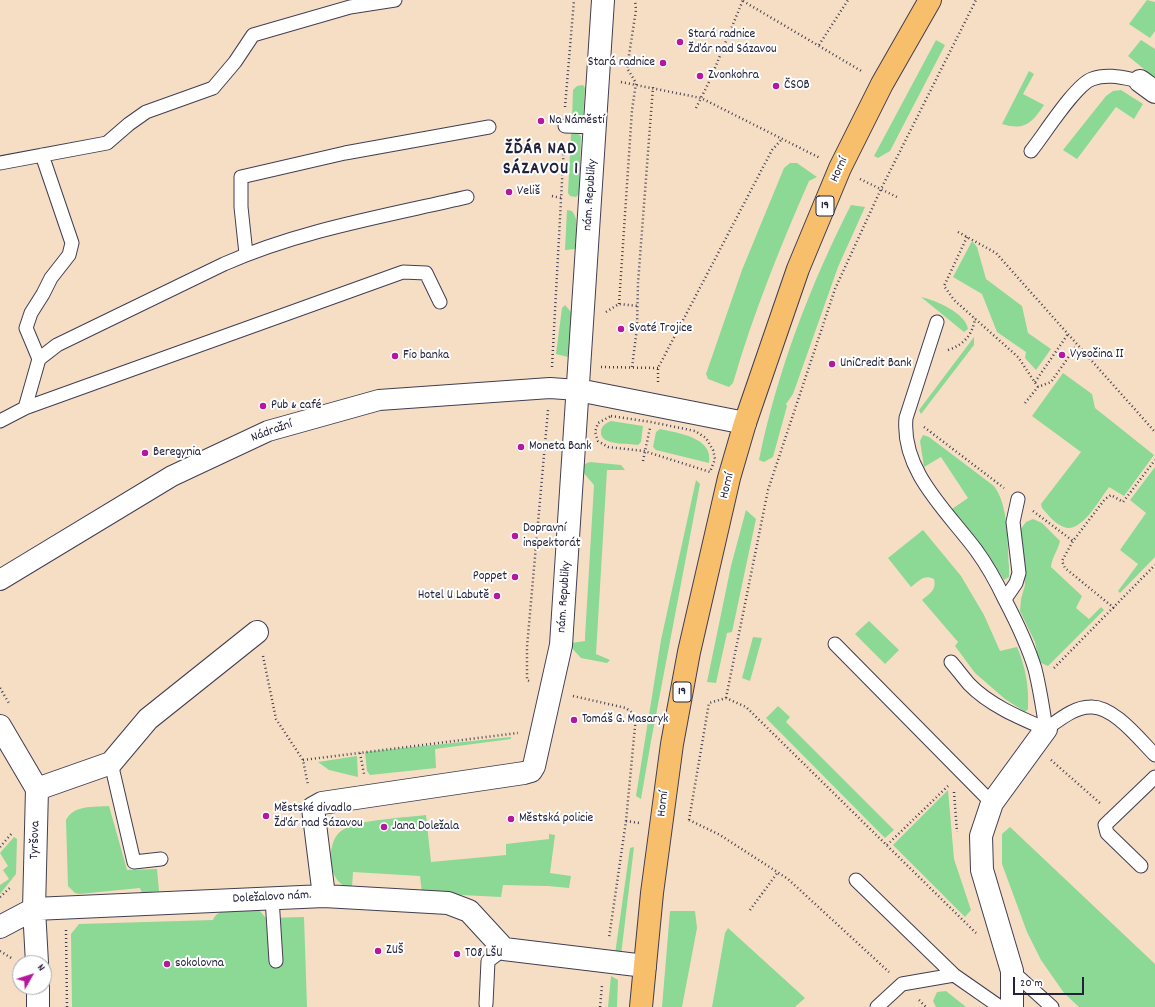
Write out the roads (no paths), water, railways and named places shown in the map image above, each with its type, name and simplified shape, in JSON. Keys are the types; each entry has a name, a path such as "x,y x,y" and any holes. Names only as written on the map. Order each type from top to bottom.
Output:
{"main road":[{"name":"Horní","path":"641,1007 652,894 672,744 689,652 729,478 745,423 798,269 840,168 882,84 930,0"}],"street":[{"name":"nám. Republiky","path":"542,730 562,645 604,0"},
{"name":"Nádražní","path":"0,580 172,476 268,431 379,400 550,388 578,390"},
{"path":"578,390 745,423"},
{"path":"0,726 37,789 111,763 148,719 258,632"},
{"path":"1012,1007 1012,971 982,870 981,836 992,802 1046,729"},
{"name":"Doležalovo nám.","path":"34,909 324,896 313,808 322,803 530,771 534,766 542,730"},
{"name":"Tyršova","path":"28,955 34,909 37,789"},
{"path":"324,896 448,903 469,911 504,949 645,966"},
{"path":"0,927 34,909"},
{"path":"38,995 38,1007"}],"lane":[{"path":"0,163 107,143 146,112 213,88 235,62 253,35 350,7 394,0"},
{"path":"1032,151 1079,88 1092,79 1114,75 1148,86"},
{"path":"565,126 595,127"},
{"path":"246,254 241,207 241,177 345,153 489,127"},
{"path":"39,359 26,328 31,313 51,278 69,255 72,243 42,155"},
{"path":"25,408 39,359 57,345 246,254 322,230 467,197"},
{"path":"0,421 25,408 403,272 426,273 440,302"},
{"path":"937,322 906,418 904,431 908,450 925,485 935,501 977,552 1005,599 1034,669 1046,729"},
{"path":"1005,599 1016,583 1019,573 1013,522 1018,499"},
{"path":"835,644 992,802"},
{"path":"951,662 970,684 989,698 1016,716 1046,729"},
{"path":"1046,729 1071,712 1089,706 1103,708 1116,717 1155,756"},
{"path":"111,763 134,862 161,859"},
{"path":"1141,866 1107,833 1105,825 1155,777"},
{"path":"856,880 954,975 1000,1007"},
{"path":"272,898 276,961"},
{"path":"486,1004 488,961 504,949"},
{"path":"1012,971 1052,1007"},
{"path":"877,1007 902,984 954,975"}],"place":[{"name":"Stará radnice Žďár nad Sázavou","path":"680,42"},
{"name":"Stará radnice","path":"663,63"},
{"name":"Zvonkohra","path":"700,76"},
{"name":"ČSOB","path":"776,86"},
{"name":"Na Náměstí","path":"541,121"},
{"name":"Veliš","path":"509,192"},
{"name":"Svaté Trojice","path":"621,329"},
{"name":"Vysočina II","path":"1062,355"},
{"name":"Fio banka","path":"395,356"},
{"name":"UniCredit Bank","path":"832,364"},
{"name":"Pub & café","path":"263,406"},
{"name":"Moneta Bank","path":"521,447"},
{"name":"Beregynia","path":"145,453"},
{"name":"Dopravní inspektorát","path":"515,536"},
{"name":"Poppet","path":"515,577"},
{"name":"Hotel U Labutě","path":"497,596"},
{"name":"Tomáš G. Masaryk","path":"574,720"},
{"name":"Městské divadlo Žďár nad Sázavou","path":"266,816"},
{"name":"Městská policie","path":"511,819"},
{"name":"Jana Doležala","path":"384,827"},
{"name":"ZUŠ","path":"378,951"},
{"name":"T08 LŠU","path":"457,954"},
{"name":"sokolovna","path":"167,964"}],"district":[{"name":"ŽĎÁR NAD SÁZAVOU 1","path":"541,161"}]}
